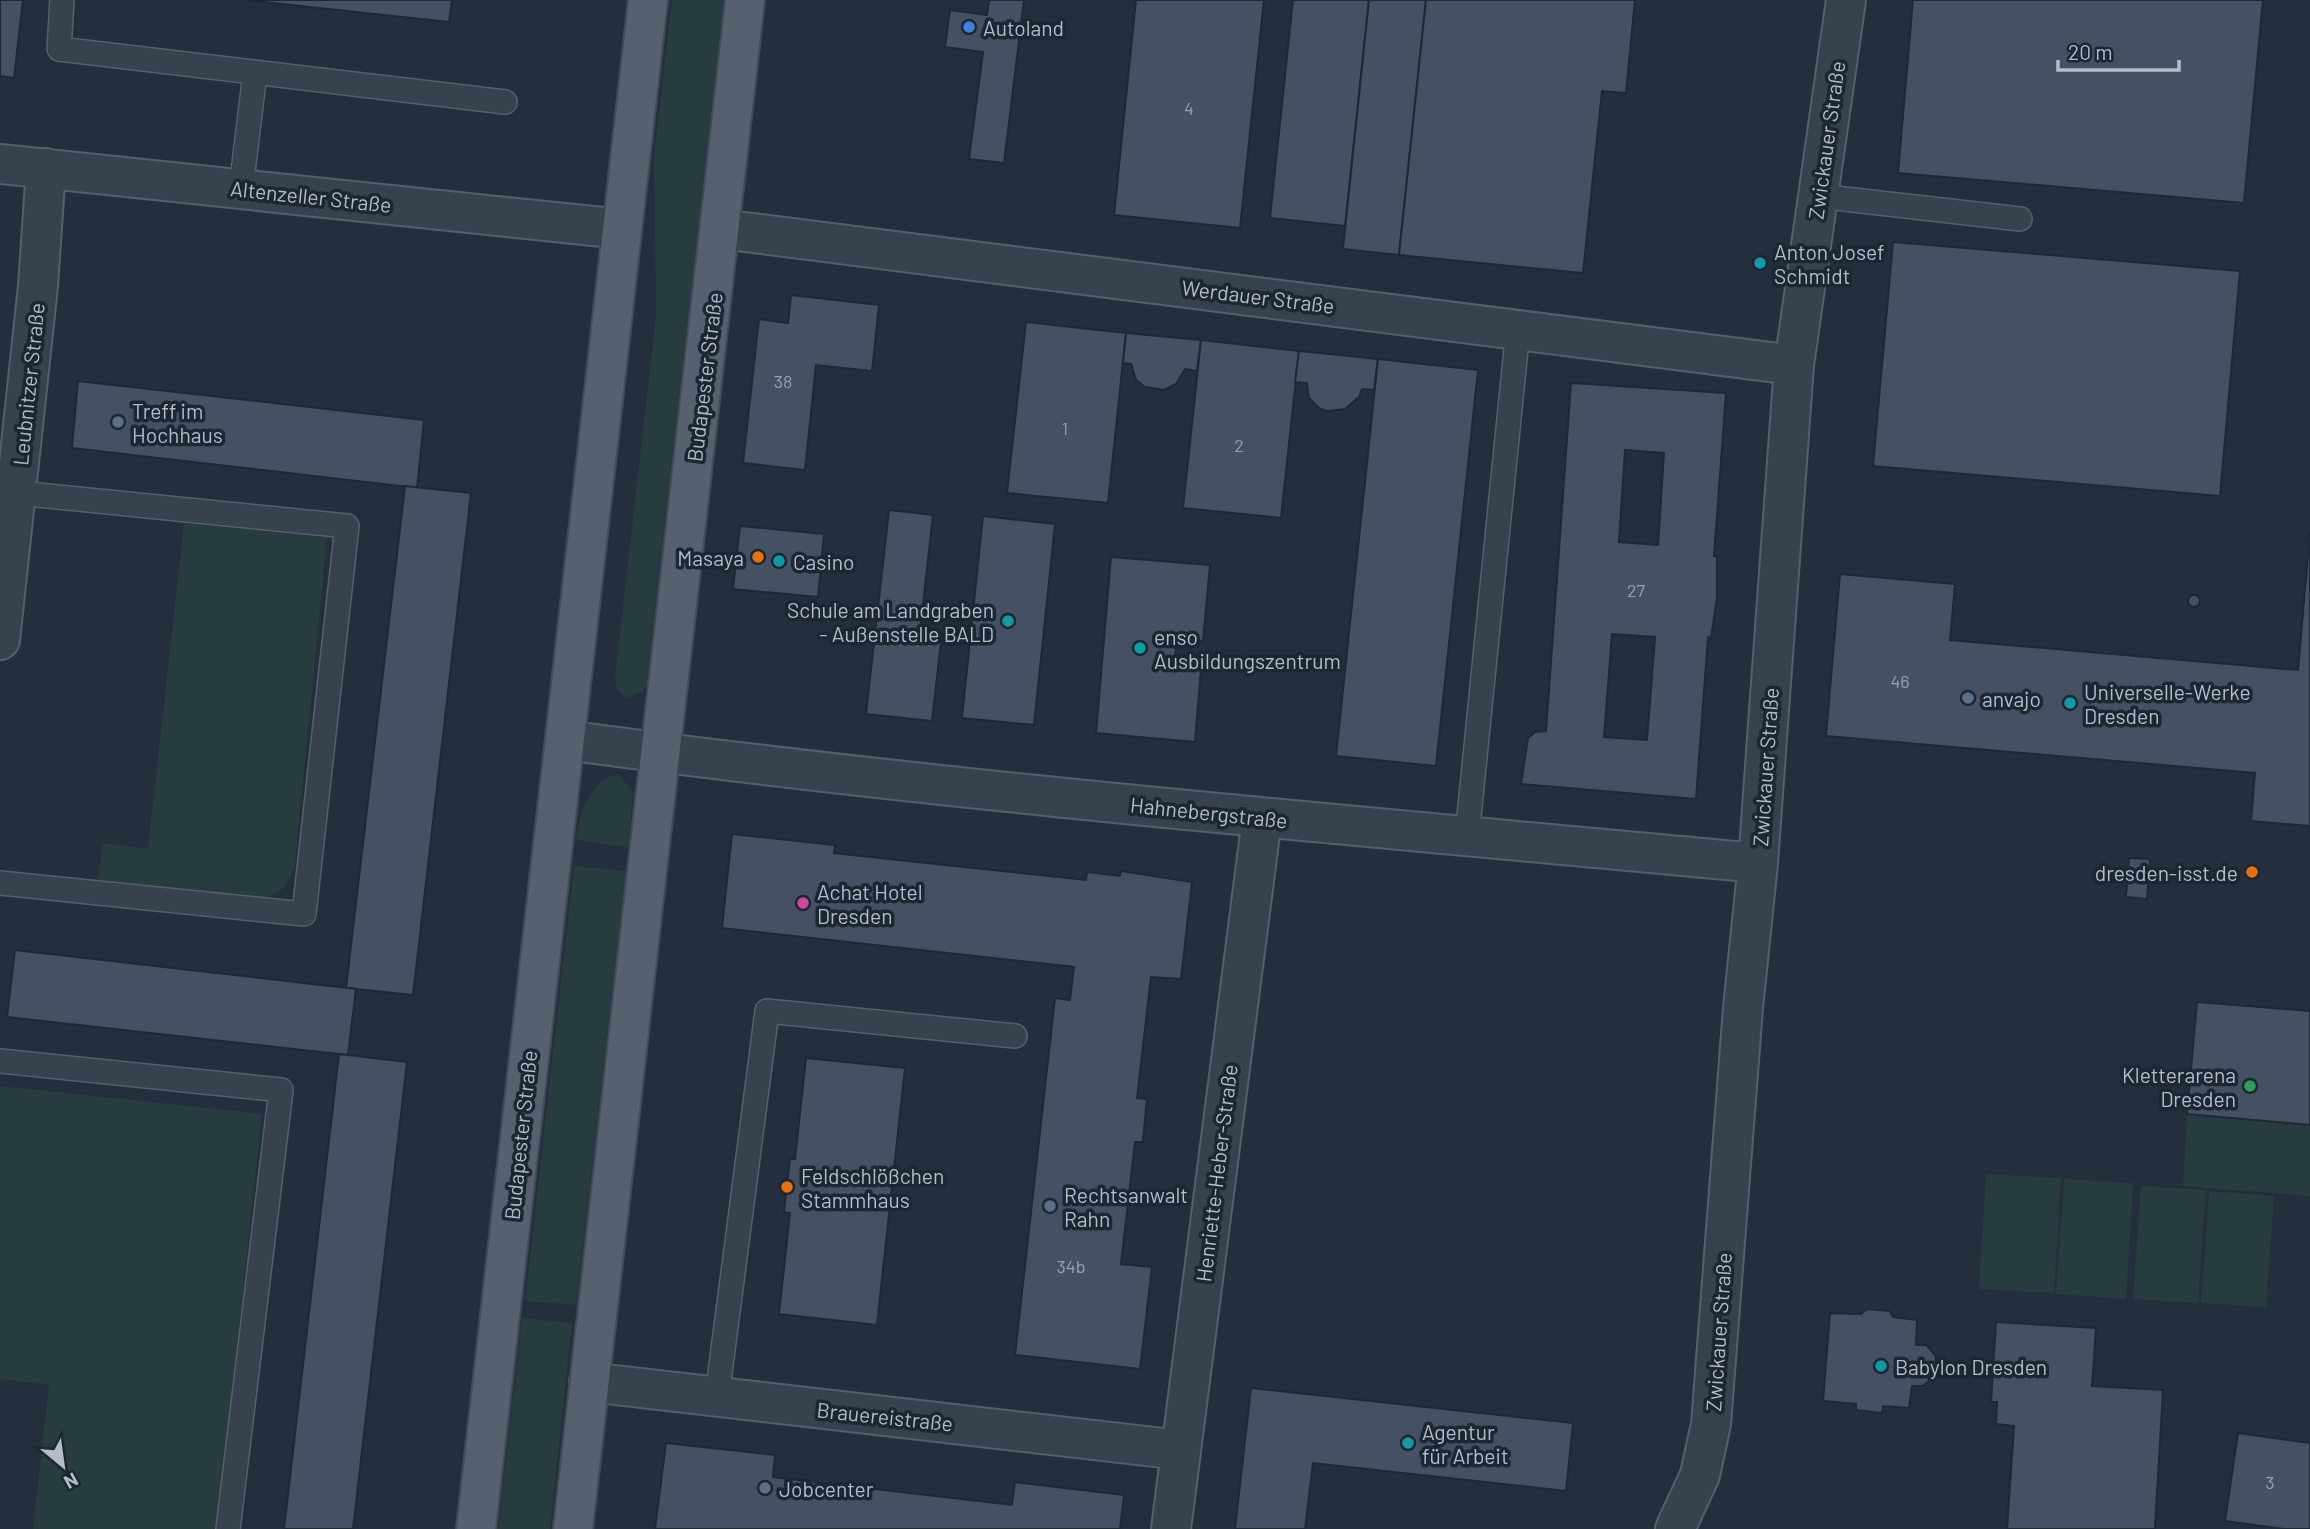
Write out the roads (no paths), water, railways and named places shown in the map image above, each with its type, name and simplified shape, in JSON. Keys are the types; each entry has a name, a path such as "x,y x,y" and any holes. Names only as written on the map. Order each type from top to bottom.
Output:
{"main road":[{"name":"Budapester Straße","path":"476,1529 648,0"},
{"name":"Budapester Straße","path":"573,1529 746,0"}],"street":[{"name":"Zwickauer Straße","path":"1675,1529 1700,1475 1711,1424 1758,863 1794,365 1846,0"},
{"name":"Altenzeller Straße","path":"0,164 622,229"},
{"name":"Leubnitzer Straße","path":"0,640 18,493 47,168"},
{"name":"Werdauer Straße","path":"721,229 1794,365"},
{"path":"565,740 661,753"},
{"name":"Hahnebergstraße","path":"661,753 1262,818 1758,863"},
{"name":"Henriette-Heber-Straße","path":"1171,1529 1262,818"},
{"name":"Brauereistraße","path":"589,1382 1181,1450"}],"lane":[{"path":"62,0 59,49 505,102"},
{"path":"241,188 255,73"},
{"path":"1818,196 2020,219"},
{"path":"1467,836 1518,329"},
{"path":"0,883 304,914 347,526 18,493"},
{"path":"717,1396 767,1011 1015,1036"},
{"path":"0,1061 281,1090 228,1529"}],"place":[{"name":"Autoland","path":"969,27"},
{"name":"Anton Josef Schmidt","path":"1760,263"},
{"name":"Treff im Hochhaus","path":"118,422"},
{"name":"Masaya","path":"758,557"},
{"name":"Casino","path":"779,561"},
{"name":"Schule am Landgraben - Außenstelle BALD","path":"1008,621"},
{"name":"enso Ausbildungszentrum","path":"1140,648"},
{"name":"anvajo","path":"1968,698"},
{"name":"Universelle-Werke Dresden","path":"2070,703"},
{"name":"dresden-isst.de","path":"2252,872"},
{"name":"Achat Hotel Dresden","path":"803,903"},
{"name":"Kletterarena Dresden","path":"2250,1086"},
{"name":"Feldschlößchen Stammhaus","path":"787,1187"},
{"name":"Rechtsanwalt Rahn","path":"1050,1206"},
{"name":"Babylon Dresden","path":"1881,1366"},
{"name":"Agentur für Arbeit","path":"1408,1443"},
{"name":"Jobcenter","path":"765,1488"}]}
